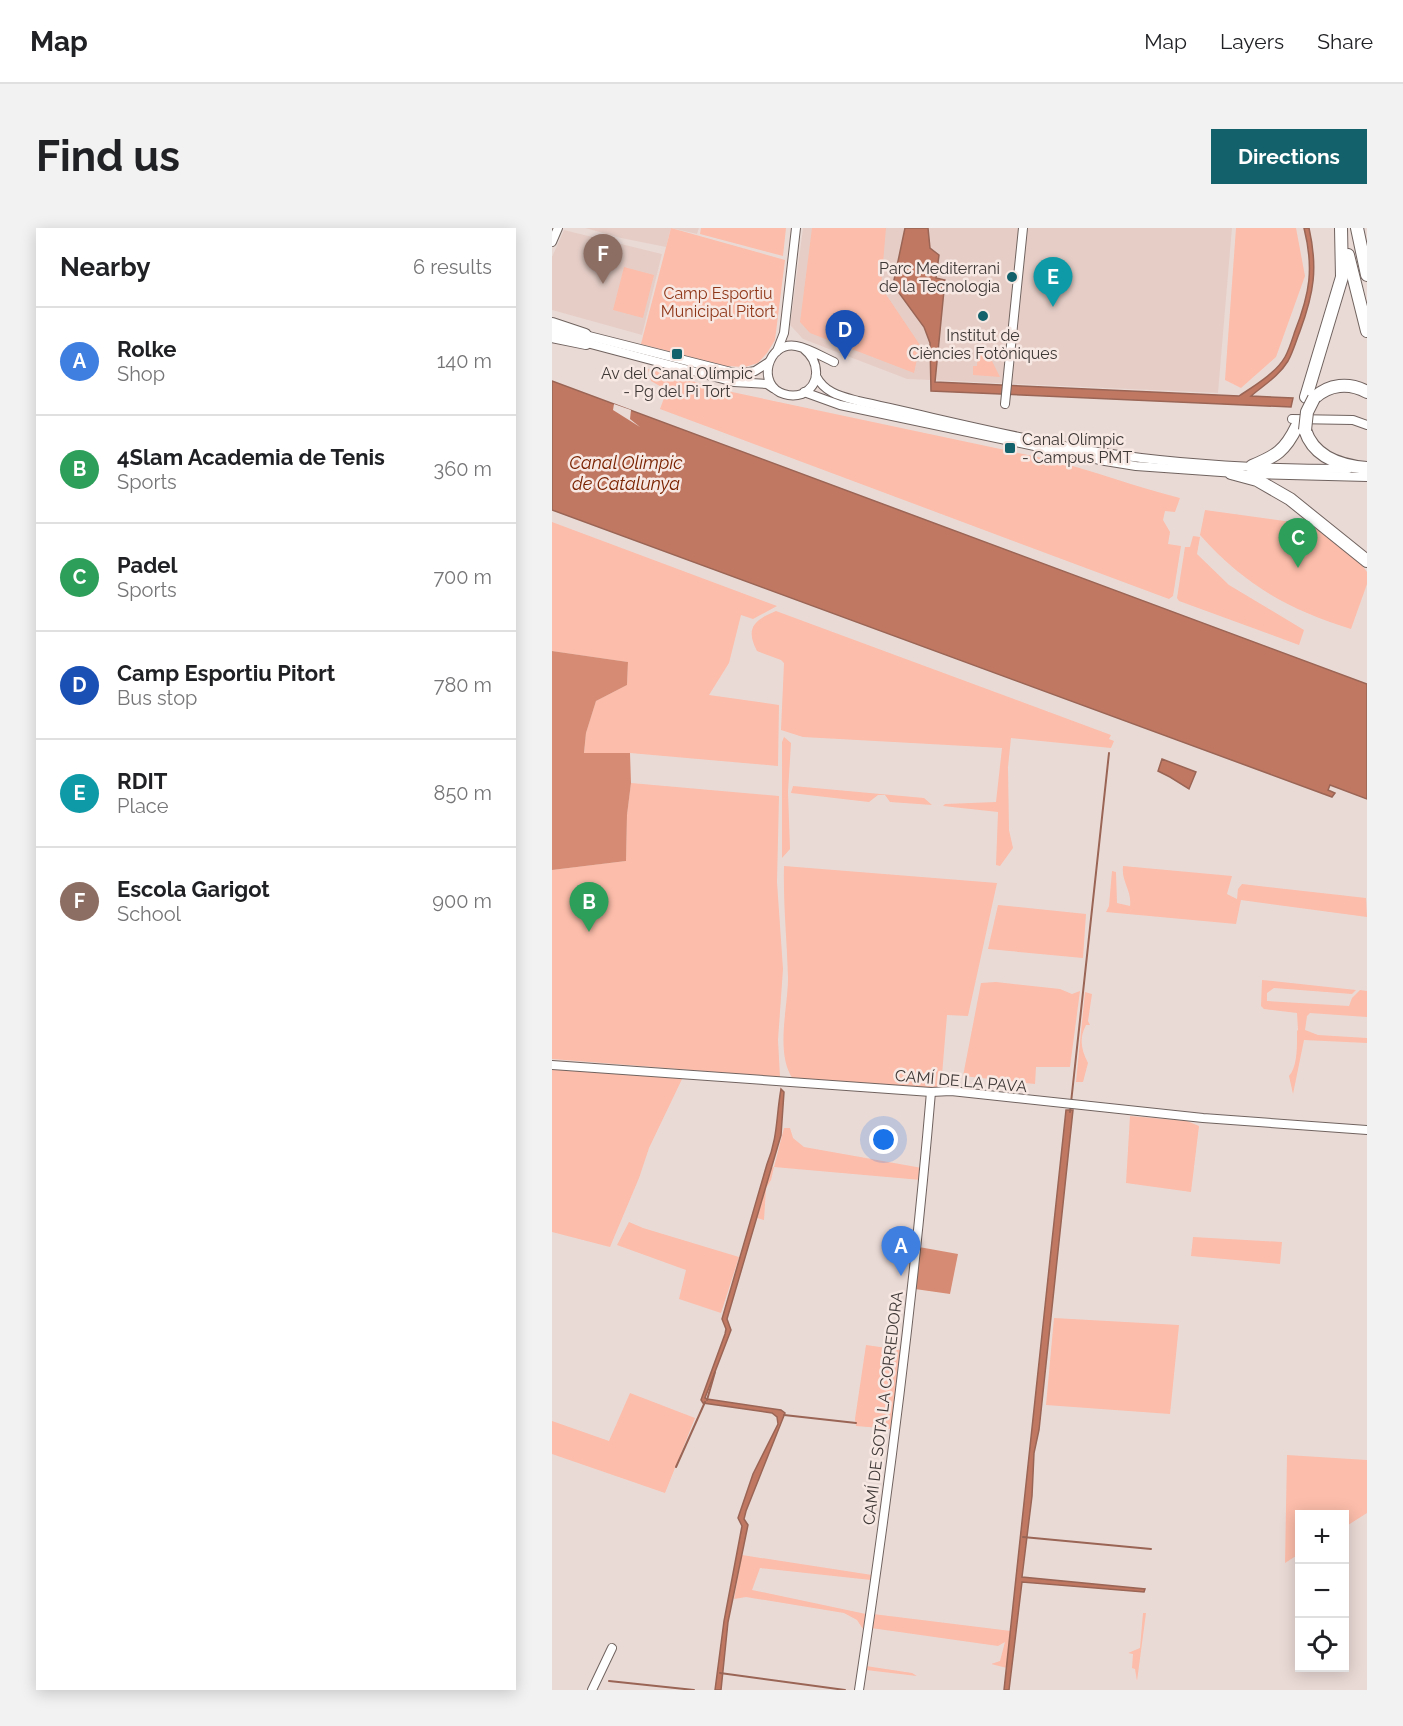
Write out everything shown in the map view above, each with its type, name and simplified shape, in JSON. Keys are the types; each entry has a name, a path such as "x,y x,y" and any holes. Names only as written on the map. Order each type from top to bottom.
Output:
{"highway":[{"path":"1357,228 1367,275"},
{"path":"1342,231 1367,331"},
{"path":"1252,466 1281,453 1307,412 1340,286 1343,265 1342,231"},
{"path":"552,326 585,339"},
{"path":"552,334 585,339"},
{"path":"1310,398 1326,389 1342,385 1357,387 1367,392"},
{"path":"1298,425 1312,445 1326,457 1346,465 1367,469"},
{"path":"1231,473 1257,480 1290,499 1366,561"}],"street":[{"path":"552,242 558,228"},
{"path":"773,388 767,375 770,362 784,333 795,228"},
{"path":"1005,401 1023,228"},
{"path":"784,333 786,340 793,346"},
{"path":"585,339 734,382 767,384 781,393 793,396 804,393 810,388 822,363 834,362 804,348 788,346 777,351"},
{"path":"585,339 739,374 755,371 770,362"},
{"path":"804,348 814,360 824,388 837,395 1014,435 1097,452 1137,457 1252,466 1367,469"},
{"path":"804,393 840,405 1136,466 1304,477 1367,477"},
{"path":"1298,425 1324,418 1353,420 1367,425"},
{"name":"CAMÍ DE LA PAVA","path":"552,1065 931,1092 951,1091 1077,1106 1367,1130"},
{"name":"CAMÍ DE SOTA LA CORREDORA","path":"859,1690 904,1360 931,1092"},
{"path":"592,1690 612,1648"}],"shaded area":[{"path":"585,228 671,228 666,247"},
{"path":"671,228 699,228 697,234"},
{"name":"Parc Mediterrani de la Tecnologia","path":"803,228 1232,228 1218,393 907,379 803,339 790,325"},
{"path":"564,230 662,254 642,335 552,310 552,257"},
{"path":"552,651 628,662 627,685 596,701 586,733 584,753 630,753 631,783 627,815 626,861 552,870"},
{"path":"919,1247 958,1254 950,1294 915,1289"}],"green space":[{"name":"Camp Esportiu Municipal Pitort","path":"671,228 785,260 775,340 758,363 745,367 726,366 641,344"},
{"path":"701,228 786,228 783,256 700,234"},
{"path":"812,228 886,228 881,287 920,345 914,373 810,333 800,322"},
{"path":"1236,228 1296,228 1305,276 1276,357 1241,388 1225,380"},
{"path":"624,267 654,275 643,318 613,310"},
{"path":"978,350 987,351 1000,377 973,375 973,366 977,366"},
{"path":"648,369 732,392 1047,459 1180,498 1175,512 1165,511 1163,520 1170,532 1168,544 1181,546 1173,596 1169,599 660,409 667,390 651,381"},
{"path":"1205,510 1313,525 1361,564 1367,572 1367,584 1351,629 1287,604 1234,568 1200,535"},
{"path":"552,522 777,606 753,619 741,615 729,663 709,695 779,705 778,766 630,753 584,754 586,733 596,701 627,685 628,662 552,651"},
{"path":"1193,536 1200,537 1197,554 1229,585 1304,630 1299,645 1179,601 1177,598 1185,547 1190,547"},
{"path":"776,611 1111,735 1109,739 1114,741 1111,748 1011,738 1008,767 1009,830 1013,848 1000,866 996,865 998,812 943,806 945,804 996,802 1002,748 803,737 781,730 784,663 757,651 752,636 757,622"},
{"path":"784,737 791,743 788,792 790,849 782,858 782,742"},
{"path":"631,783 779,796 777,882 783,969 778,1040 780,1077 552,1059 552,870 626,861 627,815"},
{"path":"793,786 924,798 932,805 890,802 885,795 878,795 869,802 791,793"},
{"path":"784,866 997,883 968,1016 947,1015 941,1087 910,1088 793,1079 788,1068 784,1044 788,978"},
{"path":"1123,866 1232,876 1227,894 1237,899 1238,889 1242,884 1366,898 1367,917 1241,900 1236,924 1106,912 1109,906 1112,871 1116,872 1117,903 1130,906"},
{"path":"998,905 1086,914 1083,958 988,949"},
{"path":"1262,980 1356,990 1352,994 1274,988 1267,993 1267,1001 1349,1006 1352,998 1360,990 1367,991 1367,1017 1310,1013 1307,1016 1305,1030 1318,1035 1367,1038 1367,1043 1304,1040 1293,1094 1289,1076 1294,1067 1296,1055 1297,1013 1264,1009 1261,1006"},
{"path":"996,982 1060,989 1072,994 1080,991 1070,1067 1036,1067 1035,1084 963,1076 981,983"},
{"path":"1085,992 1092,994 1088,1021 1090,1025 1086,1025 1082,1039 1082,1049 1088,1063 1083,1082 1076,1082"},
{"path":"552,1067 683,1077 649,1148 610,1247 552,1232"},
{"path":"1130,1116 1187,1121 1199,1126 1191,1192 1126,1183"},
{"path":"784,1128 790,1128 793,1138 804,1147 922,1168 921,1180 774,1167"},
{"path":"774,1167 771,1180 766,1188 764,1220 757,1218 771,1168"},
{"path":"629,1222 739,1257 721,1313 679,1299 686,1270 617,1245"},
{"path":"1193,1237 1282,1242 1280,1264 1191,1256"},
{"path":"1054,1318 1179,1325 1170,1414 1046,1405"},
{"path":"866,1345 901,1350 892,1429 856,1426 855,1419"},
{"path":"630,1393 695,1418 665,1493 552,1454 552,1421 609,1441"},
{"path":"1287,1455 1367,1460 1367,1513 1349,1524 1349,1510 1295,1510 1295,1557 1285,1563"},
{"path":"742,1555 872,1575 871,1580 760,1568 752,1590 866,1614 863,1629 857,1620 844,1613 746,1597 734,1599"},
{"path":"1143,1613 1146,1613 1137,1681 1135,1669 1132,1668 1133,1654 1128,1653 1140,1648"},
{"path":"873,1614 1011,1631 1007,1668 991,1664 1000,1661 1005,1642 998,1646 871,1628"},
{"path":"866,1666 912,1673 917,1676 866,1670"}],"water":[{"path":"905,228 928,228 930,248 939,255 936,278 945,280 935,382 1239,396 1270,374 1281,363 1288,351 1307,292 1310,268 1304,228 1309,228 1314,268 1305,317 1288,361 1271,380 1251,396 1293,398 1291,407 931,391 930,343 924,327 899,293 894,280"},
{"name":"Canal Olimpic de Catalunya","path":"552,381 1367,684 1367,799 1330,785 1328,790 1335,793 1332,797 552,510"},
{"path":"1162,759 1196,772 1189,789 1158,771"},
{"path":"781,1089 784,1092 781,1135 727,1319 731,1330 705,1398 781,1410 785,1413 746,1511 744,1519 748,1525 728,1622 721,1690 715,1690 724,1621 742,1526 738,1518 753,1474 778,1424 777,1417 772,1413 703,1403 701,1400 725,1334 726,1329 722,1319 773,1145"},
{"path":"1066,1110 1073,1110 1022,1577 1145,1589 1144,1592 1022,1582 1009,1690 1004,1690"}],"pier":[{"path":"614,404 631,410 630,419 640,427 613,410"}],"waterway":[{"path":"1070,1112 1109,753"},
{"path":"707,1400 715,1372"},
{"path":"676,1467 705,1402"},
{"path":"784,1415 856,1423"},
{"path":"1023,1537 1151,1549"},
{"path":"720,1673 845,1690"},
{"path":"609,1681 694,1690"}],"place":[{"name":"Parc Mediterrani de la Tecnologia","path":"1012,277"},
{"name":"Escola Garigot","path":"603,284"},
{"name":"RDIT","path":"1053,307"},
{"name":"Institut de Ciències Fotòniques","path":"983,316"},
{"name":"Av del Canal Olímpic - Pg del Pi Tort","path":"677,354"},
{"name":"Camp Esportiu Pitort","path":"845,360"},
{"name":"Canal Olímpic - Campus PMT","path":"1010,448"},
{"name":"Padel","path":"1298,568"},
{"name":"4Slam Academia de Tenis","path":"589,932"},
{"name":"Rolke","path":"901,1276"}]}
